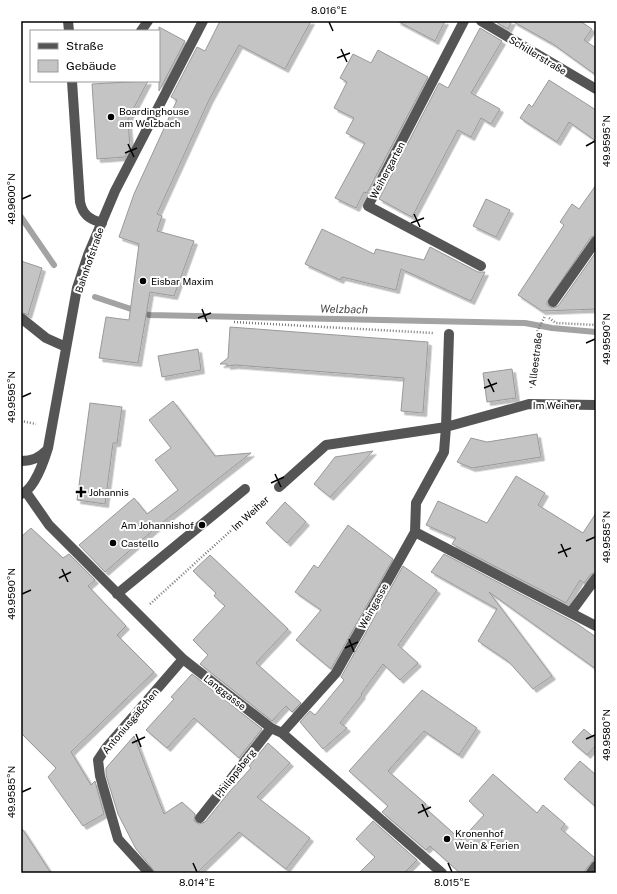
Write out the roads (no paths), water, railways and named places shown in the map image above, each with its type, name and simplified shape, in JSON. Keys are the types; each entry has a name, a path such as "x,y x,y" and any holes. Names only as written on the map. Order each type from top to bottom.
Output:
{"street":[{"path":"142,30 148,21"},
{"path":"102,223 115,191 203,21"},
{"name":"Weihergarten","path":"464,21 368,206 481,266"},
{"name":"Schillerstraße","path":"481,21 596,90"},
{"name":"Bahnhofstraße","path":"24,493 41,468 48,448 77,288 102,223 89,219 84,214 80,202 72,82"},
{"path":"553,302 596,241"},
{"path":"21,318 46,338 66,346"},
{"path":"446,427 449,334"},
{"name":"Im Weiher","path":"279,487 326,445 446,427 529,404 596,405"},
{"name":"Weingasse","path":"282,733 336,673 415,532 416,503 444,452 446,427"},
{"path":"21,461 31,461 41,456 48,448"},
{"path":"117,594 245,489"},
{"name":"Langgasse","path":"24,493 49,525 183,659 271,728 282,733 431,869 442,873"},
{"path":"415,532 596,626"},
{"path":"571,612 596,578"},
{"name":"Antoniusgäßchen","path":"149,873 118,839 100,776 98,760 111,742 183,659"},
{"name":"Philippsberg","path":"200,818 271,728"},
{"path":"591,873 596,866"}],"waterway":[{"name":"Welzbach","path":"21,217 54,265"},
{"name":"Welzbach","path":"95,297 149,315 525,323 552,328 596,332"}],"place":[{"name":"Boardinghouse am Welzbach","path":"111,117"},
{"name":"Eisbar Maxim","path":"143,281"},
{"name":"Johannis","path":"81,492"},
{"name":"Am Johannishof","path":"202,525"},
{"name":"Castello","path":"113,543"},
{"name":"Kronenhof Wein & Ferien","path":"447,839"}]}
